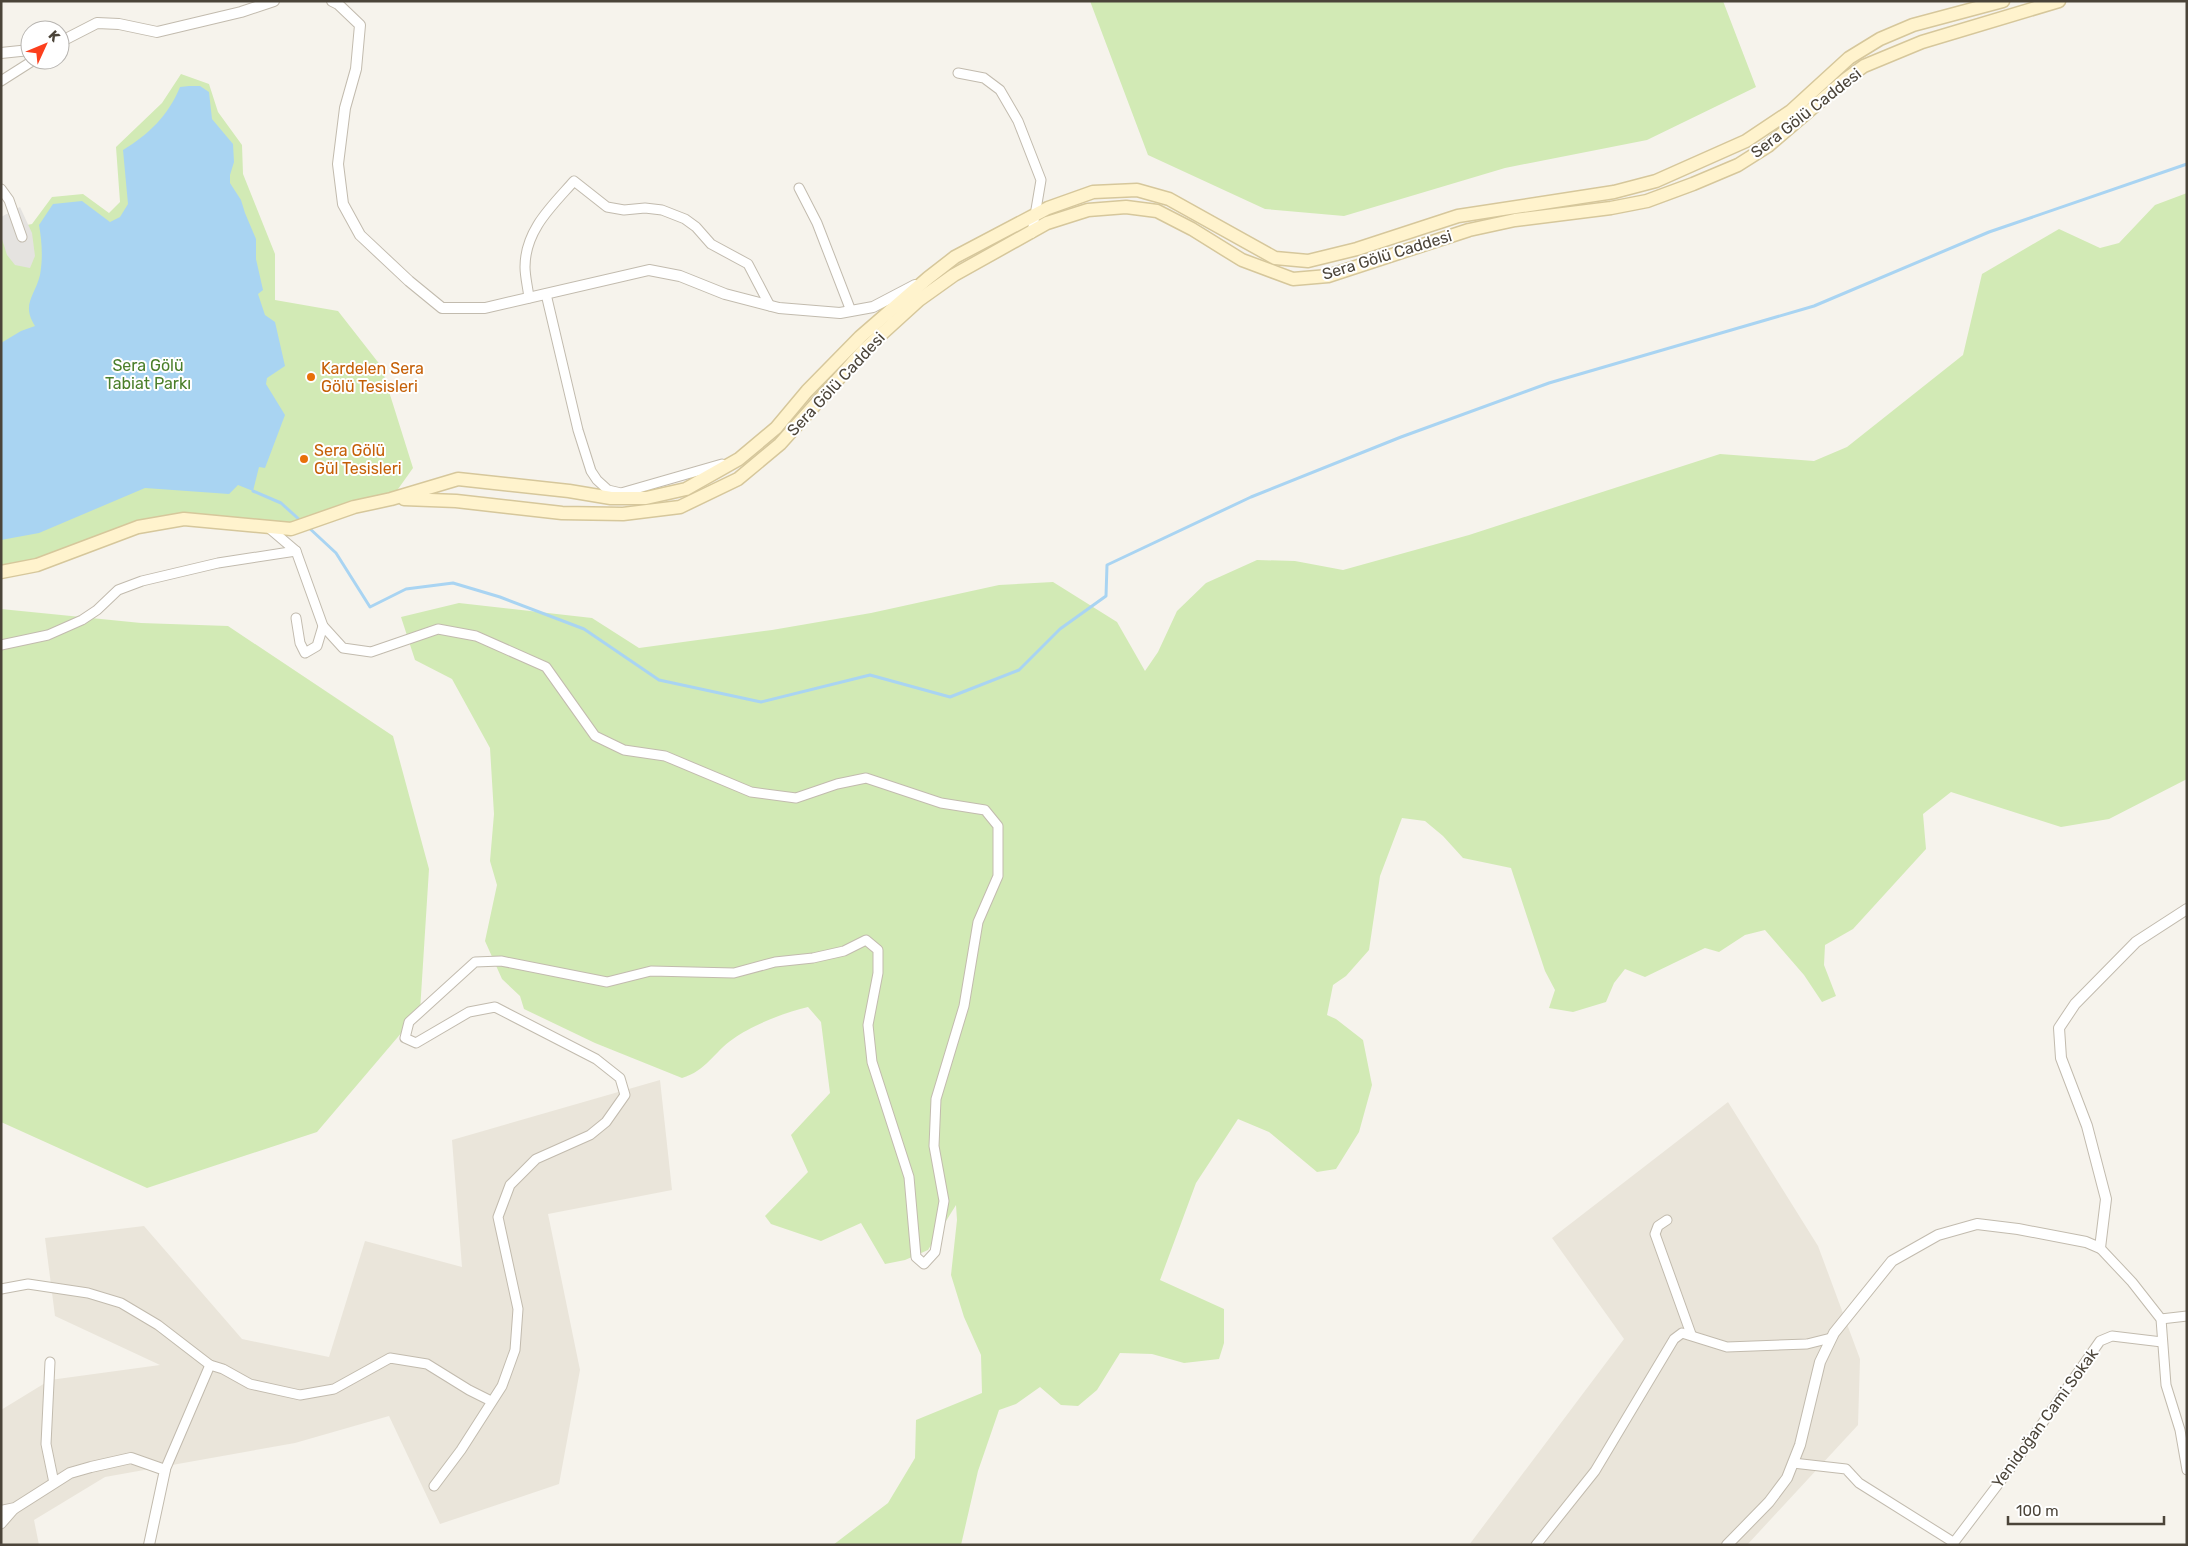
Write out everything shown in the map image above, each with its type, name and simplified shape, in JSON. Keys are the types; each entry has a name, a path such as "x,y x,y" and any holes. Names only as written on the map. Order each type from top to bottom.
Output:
{"main road":[{"name":"Sera Gölü Caddesi","path":"1,572 38,564 138,527 184,519 290,529 354,507 391,499 458,480 569,491 611,498 646,498 686,489 739,459 776,428 807,391 860,336 955,257 1035,215 1094,192 1137,190 1169,199 1275,258 1308,261 1357,249 1458,216 1614,192 1656,181 1746,141 1791,111 1849,58 1880,39 1913,25 2002,1"},
{"name":"Sera Gölü Caddesi","path":"391,499 456,501 570,514 623,514 680,507 738,479 780,444 864,350 919,300 954,275 1047,223 1088,210 1126,207 1157,211 1192,229 1242,260 1293,278 1328,276 1469,230 1514,220 1574,214 1647,201 1738,165 1768,146 1864,66 1887,55 1959,30 2059,1"}],"street":[{"path":"70,37 97,23 119,24 157,32 212,20 274,1"},
{"path":"332,1 338,4 360,25 356,68 345,108 338,164 343,204 360,236 402,276 442,308 485,308 649,270 680,276 725,294 770,306 840,313 874,307 928,278 954,275"},
{"path":"1,53 20,51"},
{"path":"1,81 20,69"},
{"path":"958,73 984,78 1000,90 1018,120 1041,180 1032,233"},
{"path":"530,298 525,267 528,241 541,219 574,181 607,207 624,210 645,208 662,210 685,219 696,227 711,244 748,264 770,306"},
{"path":"799,188 814,217 851,311"},
{"path":"1,189 9,200 22,237"},
{"path":"546,294 581,438 591,471 597,480 608,490 621,493 739,459 780,444"},
{"path":"269,528 296,551 323,626 342,648 371,652 438,629 476,636 546,667 595,736 624,750 665,756 751,792 796,798 837,784 866,778 941,803 985,810 998,826 998,876 978,922 964,1006 936,1099 934,1146 944,1201 935,1252 924,1264 916,1257 909,1177 872,1062 868,1025 878,972 878,950 866,940 844,951 813,958 775,962 734,973 651,972 607,982 501,961 475,962 409,1022 405,1038 416,1043 470,1012 495,1006 596,1059 620,1078 625,1095 606,1122 590,1135 536,1159 510,1185 498,1217 518,1309 515,1350 502,1386 461,1450 434,1486"},
{"path":"1,645 48,635 82,620 118,590 142,581 218,563 296,551"},
{"path":"296,618 300,642 305,653 317,646 323,626"},
{"path":"2100,1248 2106,1199 2087,1126 2061,1058 2059,1028 2075,1004 2136,942 2187,909"},
{"path":"1667,1220 1658,1226 1655,1234 1691,1334"},
{"path":"1727,1545 1768,1502 1787,1478 1800,1445 1820,1362 1831,1338 1892,1260 1938,1235 1977,1224 2018,1229 2086,1242 2100,1248 2132,1282 2161,1319 2166,1385 2180,1430 2187,1470"},
{"path":"1,1289 28,1284 88,1293 121,1303 158,1325 210,1365 223,1369 250,1384 300,1395 334,1389 390,1358 427,1364 491,1401"},
{"path":"2161,1319 2187,1316"},
{"path":"1536,1545 1595,1471 1674,1339 1682,1333 1691,1334 1727,1346 1807,1344 1831,1338"},
{"name":"Yenidoğan Cami Sokak","path":"1953,1544 2018,1458 2100,1341 2112,1336 2162,1342"},
{"path":"50,1362 46,1444 54,1483"},
{"path":"149,1545 165,1470 210,1365"},
{"path":"1,1524 15,1508 70,1473 131,1458 165,1470"},
{"path":"1792,1463 1846,1469 1859,1484 1953,1544"},
{"path":"1,1511 15,1508"}],"shaded area":[{"path":"20,207 32,233 35,256 30,268 15,265 7,255 1,236 1,217"},
{"path":"660,1080 672,1190 548,1214 580,1370 559,1484 440,1524 389,1416 295,1443 105,1477 34,1520 39,1545 1,1545 1,1410 50,1380 160,1365 55,1316 45,1238 144,1226 242,1339 329,1357 365,1241 462,1267 452,1140"},
{"path":"1728,1102 1818,1246 1860,1359 1858,1425 1747,1545 1469,1545 1624,1339 1552,1238"}],"green space":[{"path":"1090,1 1723,1 1756,87 1647,140 1505,168 1344,216 1265,209 1148,155"},
{"name":"Sera Gölü Tabiat Parkı","path":"181,74 209,84 218,112 242,145 243,174 275,254 275,300 338,311 381,366 413,468 391,499 291,529 184,519 1,572 1,230 32,224 52,197 83,194 109,213 120,202 116,147 162,103"},
{"path":"2187,193 2187,779 2109,819 2061,827 1951,792 1923,814 1926,849 1853,929 1825,945 1824,965 1836,996 1822,1002 1804,975 1765,930 1745,935 1719,952 1705,948 1645,977 1625,969 1614,983 1606,1002 1573,1012 1549,1008 1555,990 1545,971 1511,868 1463,858 1443,836 1425,821 1402,818 1380,876 1369,950 1346,976 1333,985 1327,1015 1336,1019 1363,1040 1372,1085 1359,1132 1336,1169 1317,1172 1269,1132 1238,1119 1196,1183 1160,1280 1224,1309 1224,1343 1219,1359 1184,1363 1152,1354 1120,1353 1097,1390 1078,1406 1061,1405 1040,1387 1016,1404 999,1410 978,1471 961,1545 833,1545 888,1503 915,1458 916,1420 982,1393 981,1355 964,1317 951,1275 957,1220 956,1205 928,1250 905,1260 885,1264 861,1223 821,1241 771,1224 765,1216 808,1172 791,1135 830,1093 821,1022 808,1007 759,1024 741,1034 726,1044 704,1066 682,1078 595,1043 524,1009 520,996 502,979 485,941 497,885 490,861 494,814 490,748 452,679 415,660 401,617 459,603 592,618 639,648 772,630 871,613 999,585 1053,582 1117,622 1145,671 1158,652 1177,611 1206,583 1257,560 1295,561 1343,570 1469,535 1720,454 1814,461 1847,447 1963,355 1982,274 2059,229 2100,248 2119,243 2155,205"},
{"path":"1,609 141,623 228,626 393,736 429,869 420,1011 317,1132 147,1188 1,1122"}],"water":[{"name":"Sera Gölü Tabiat Parkı","path":"200,86 209,92 212,119 233,144 234,162 230,183 241,200 256,239 256,259 263,290 258,294 265,315 275,322 285,366 267,378 266,384 285,415 265,468 259,467 253,491 238,485 229,494 145,488 39,533 1,540 1,343 21,331 35,326 29,312 29,306 41,269 42,250 39,225 53,204 82,201 110,222 120,217 128,204 123,150 157,123 170,107 180,87"}],"waterway":[{"path":"307,526 336,553 370,607 406,589 453,583 500,597 584,629 659,680 761,702 870,675 950,697 1019,670 1060,629 1106,596 1107,565 1251,497 1401,437 1549,383 1814,306 1989,232 2187,164"},
{"path":"253,491 281,503 302,522"}],"place":[{"name":"Kardelen Sera Gölü Tesisleri","path":"311,377"},
{"name":"Sera Gölü Gül Tesisleri","path":"304,459"}]}
